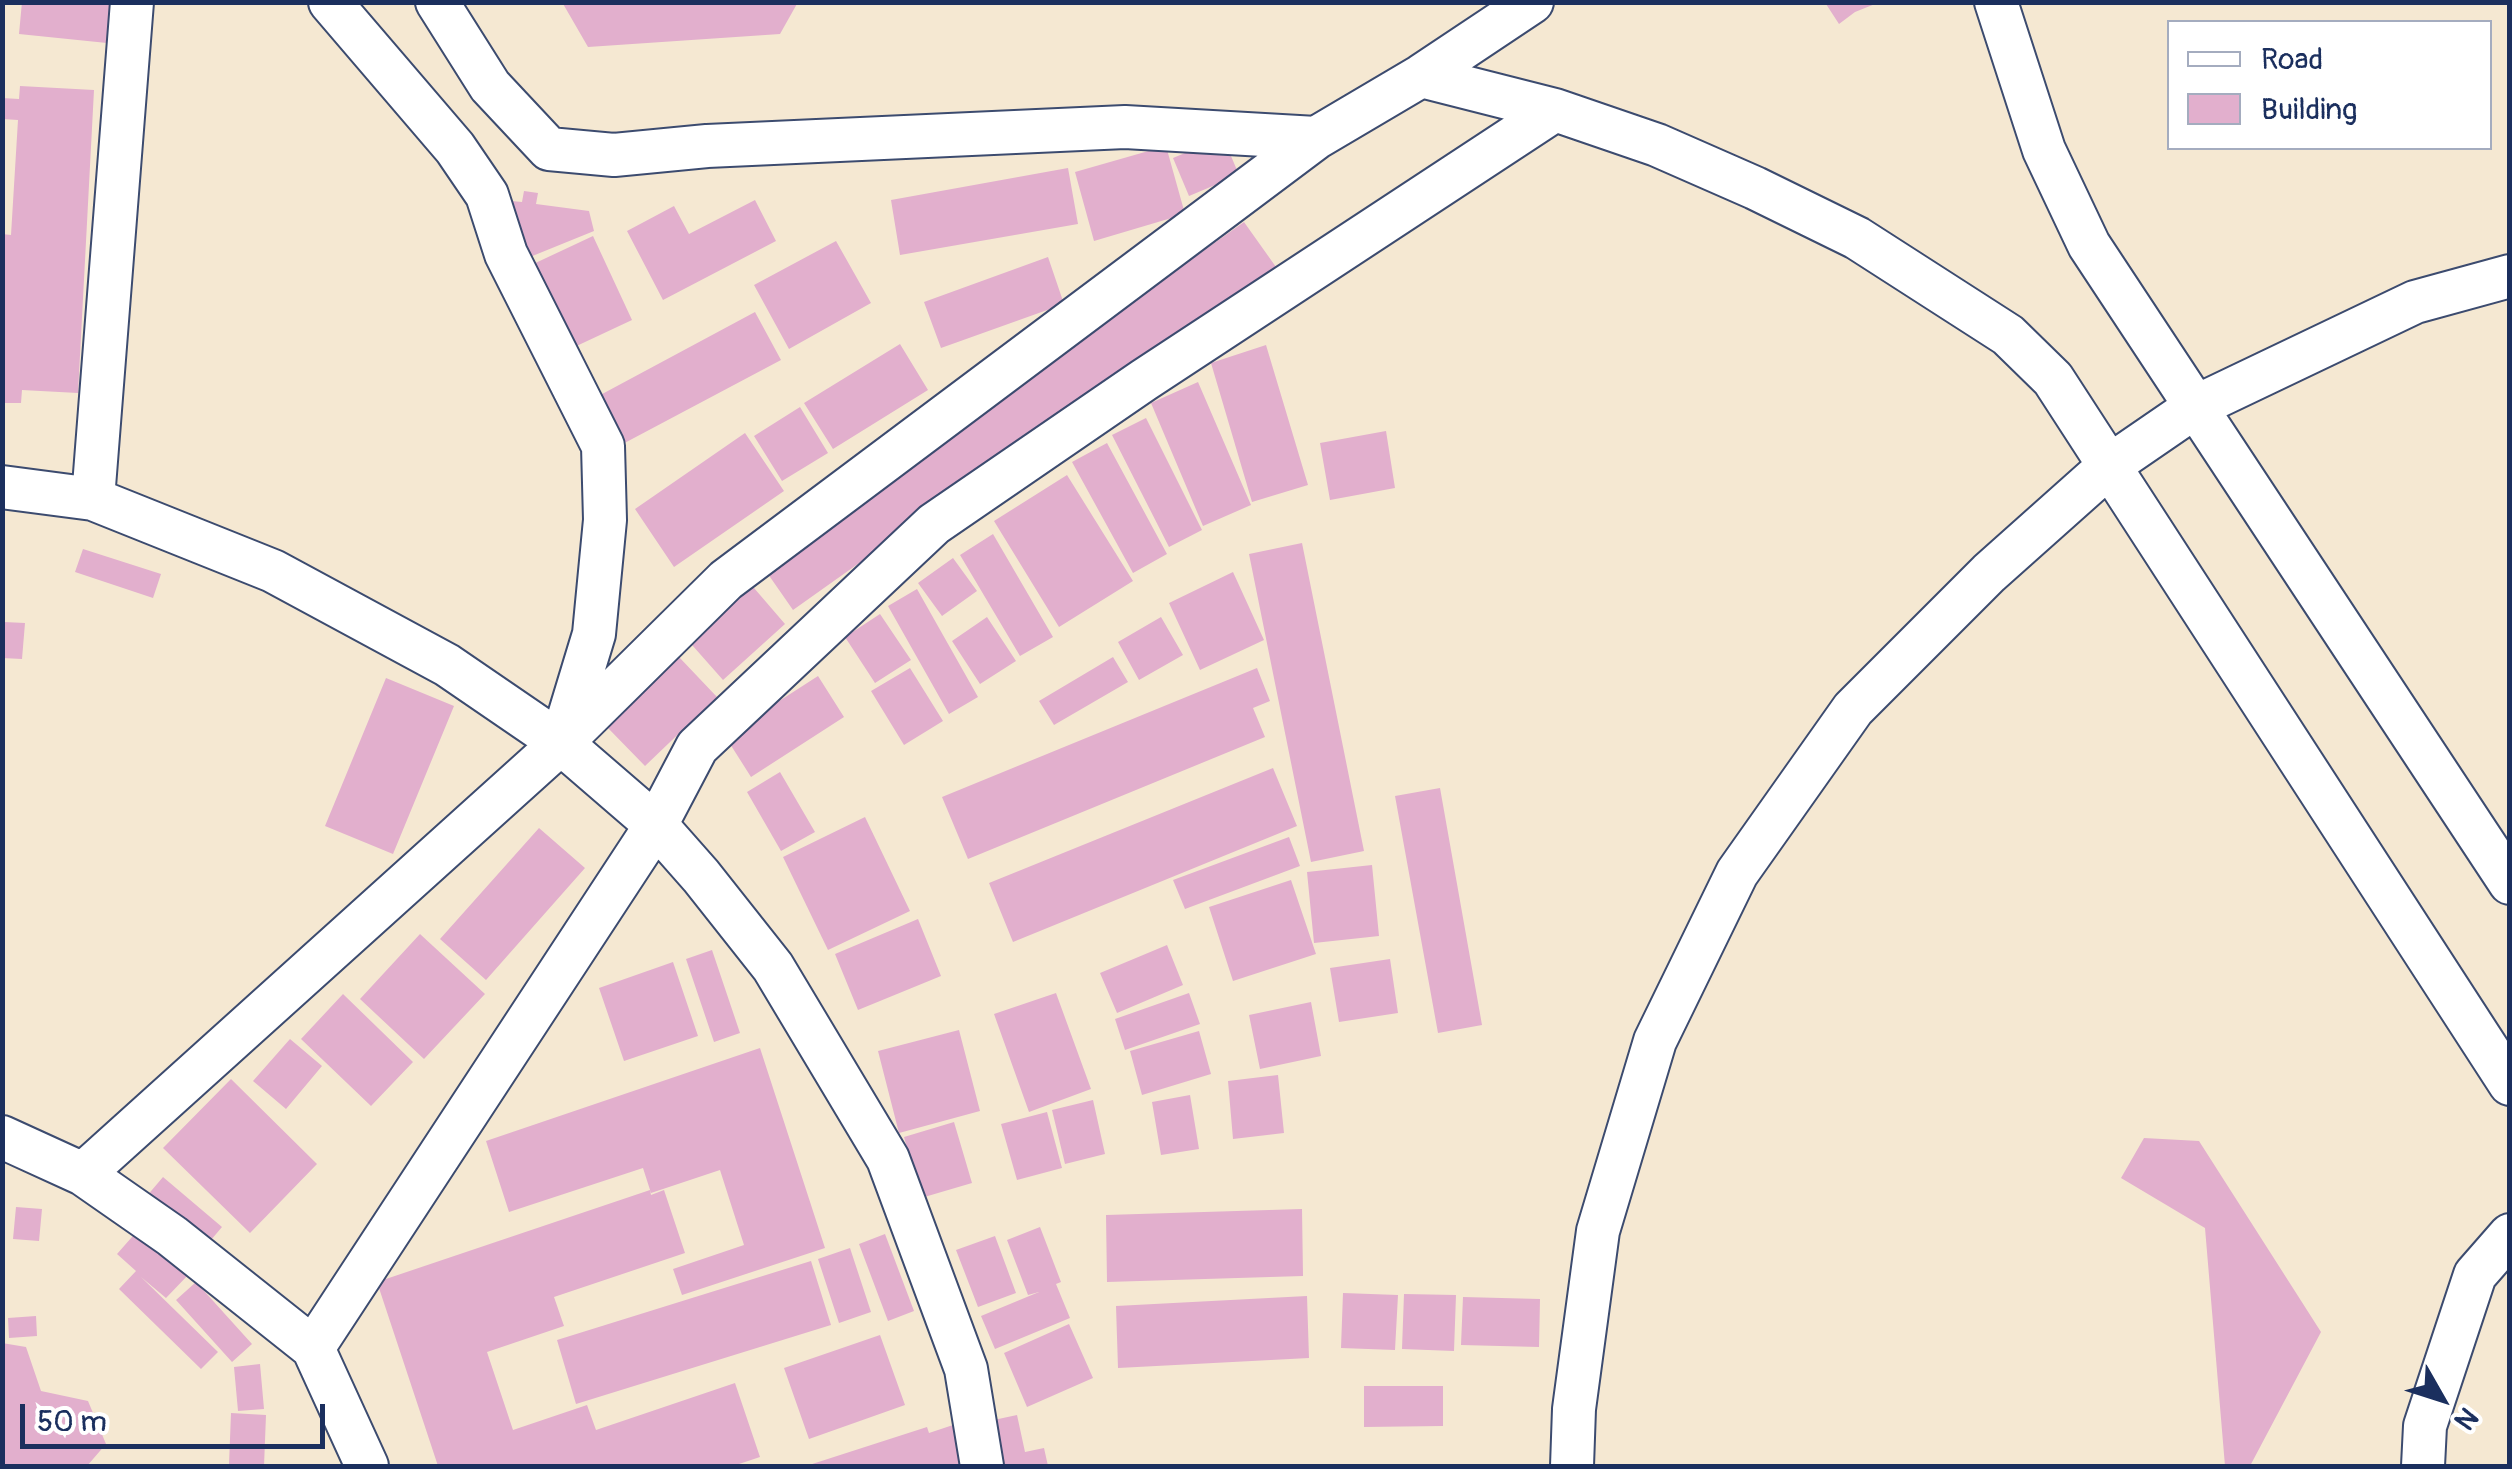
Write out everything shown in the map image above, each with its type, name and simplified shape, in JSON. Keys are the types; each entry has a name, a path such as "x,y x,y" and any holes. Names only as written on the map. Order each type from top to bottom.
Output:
{"street":[{"path":"93,500 132,2"},
{"path":"330,2 454,148 487,195 506,254 603,446 606,520 594,634 561,743"},
{"path":"437,2 490,86 549,149 614,155 707,146 1124,127 1316,138"},
{"path":"83,1174 561,743 726,580 1316,138 1421,76 1532,2"},
{"path":"1996,2 2044,150 2088,245 2510,882"},
{"path":"1421,76 1556,110 1656,145 1755,188 1857,238 2008,335 2053,379 2510,1084"},
{"path":"313,1348 656,826 696,747 934,524 1144,380 1556,110"},
{"path":"1572,1466 1574,1409 1598,1231 1655,1041 1737,873 1853,708 1988,573 2110,466 2195,408 2415,302 2510,276"},
{"path":"2,487 93,500 273,571 447,665 561,743 656,826 773,967 888,1159 966,1368 982,1466"},
{"path":"2,1137 83,1174 172,1236 313,1348 367,1466"},
{"path":"2422,1466 2425,1426 2475,1276 2510,1236"}],"building":[{"path":"22,2 110,2 107,43 19,34"},
{"path":"562,2 798,2 780,34 588,47"},
{"path":"1880,2 1855,12 1839,24 1826,4"},
{"path":"20,86 94,90 78,393 22,390 21,403 2,403 2,234 11,235 18,120 2,119 2,98 19,99"},
{"path":"1223,137 1239,175 1189,196 1173,158"},
{"path":"1166,146 1185,214 1094,241 1075,172"},
{"path":"1068,168 1078,224 900,255 891,200"},
{"path":"524,191 538,193 536,204 589,211 594,231 525,259 501,200 522,202"},
{"path":"755,200 776,241 663,300 627,231 674,206 689,234"},
{"path":"1244,222 1276,267 793,610 761,564"},
{"path":"593,236 632,320 568,350 529,266"},
{"path":"836,241 871,303 789,349 754,285"},
{"path":"1048,257 1064,304 941,348 924,302"},
{"path":"755,312 781,360 617,447 591,400"},
{"path":"900,344 928,390 833,449 804,403"},
{"path":"1266,345 1308,485 1252,502 1211,363"},
{"path":"1198,382 1251,505 1203,526 1151,403"},
{"path":"800,407 828,453 782,481 754,436"},
{"path":"1146,418 1202,530 1169,547 1112,435"},
{"path":"1386,431 1395,488 1330,500 1320,443"},
{"path":"745,433 784,491 674,567 635,509"},
{"path":"1107,443 1167,554 1133,573 1072,462"},
{"path":"1067,475 1133,581 1059,627 994,521"},
{"path":"993,534 1053,637 1020,656 960,555"},
{"path":"1302,543 1364,851 1311,862 1249,554"},
{"path":"83,549 161,574 153,598 75,572"},
{"path":"953,558 977,591 942,616 918,583"},
{"path":"1233,572 1264,640 1200,670 1169,603"},
{"path":"748,581 785,624 723,680 685,637"},
{"path":"917,589 978,697 949,714 888,606"},
{"path":"880,614 911,660 875,683 845,637"},
{"path":"987,617 1016,661 980,684 952,641"},
{"path":"1161,617 1183,655 1139,680 1118,642"},
{"path":"4,622 25,623 22,659 2,658"},
{"path":"679,657 717,697 645,766 607,727"},
{"path":"1113,657 1128,682 1054,725 1039,701"},
{"path":"910,668 943,721 904,745 871,691"},
{"path":"1257,668 1270,701 1253,708 1265,737 968,859 942,797"},
{"path":"818,676 844,717 751,777 725,736"},
{"path":"386,678 454,706 393,854 325,826"},
{"path":"1273,768 1297,826 1013,942 989,883"},
{"path":"780,772 815,832 781,851 747,792"},
{"path":"1440,788 1482,1025 1438,1033 1395,796"},
{"path":"865,817 910,911 828,950 783,857"},
{"path":"539,828 585,868 486,980 440,939"},
{"path":"1289,837 1300,866 1185,909 1173,880"},
{"path":"1372,865 1379,936 1314,943 1307,872"},
{"path":"1291,880 1316,954 1233,981 1209,907"},
{"path":"918,919 941,976 858,1010 835,954"},
{"path":"420,934 485,994 424,1059 360,999"},
{"path":"1167,945 1183,985 1117,1013 1100,973"},
{"path":"712,950 740,1033 714,1042 686,959"},
{"path":"1390,959 1398,1013 1339,1022 1330,968"},
{"path":"673,962 698,1036 624,1061 599,988"},
{"path":"1056,993 1091,1089 1029,1112 994,1014"},
{"path":"1189,993 1200,1024 1125,1050 1115,1019"},
{"path":"343,994 413,1062 371,1106 301,1039"},
{"path":"1311,1002 1321,1056 1260,1069 1249,1015"},
{"path":"959,1030 980,1111 899,1133 878,1051"},
{"path":"1199,1031 1211,1074 1142,1095 1130,1051"},
{"path":"290,1039 322,1066 286,1109 253,1081"},
{"path":"760,1048 825,1248 682,1295 673,1269 744,1245 720,1170 651,1193 643,1168 509,1212 486,1141"},
{"path":"1278,1075 1284,1133 1233,1139 1228,1081"},
{"path":"231,1079 317,1164 250,1233 163,1148"},
{"path":"1190,1095 1199,1149 1161,1155 1152,1102"},
{"path":"1093,1100 1105,1154 1065,1164 1052,1110"},
{"path":"1047,1112 1062,1168 1017,1180 1001,1124"},
{"path":"954,1122 972,1183 921,1198 904,1137"},
{"path":"2144,1138 2199,1141 2321,1332 2250,1466 2225,1466 2205,1228 2121,1178"},
{"path":"163,1177 222,1227 205,1247 146,1197"},
{"path":"650,1190 651,1195 664,1190 685,1253 554,1297 564,1326 487,1352 513,1430 587,1405 596,1430 735,1383 760,1457 733,1466 438,1466 377,1282"},
{"path":"16,1207 42,1209 39,1241 13,1239"},
{"path":"1302,1209 1303,1276 1107,1282 1106,1215"},
{"path":"1040,1227 1070,1318 995,1349 981,1316 1039,1292 1028,1295 1007,1240"},
{"path":"139,1229 189,1274 166,1298 141,1277 218,1352 201,1369 119,1289 136,1271 117,1254"},
{"path":"885,1234 914,1311 888,1321 859,1244"},
{"path":"995,1236 1016,1293 978,1307 956,1250"},
{"path":"850,1248 871,1312 839,1323 818,1259"},
{"path":"811,1261 831,1325 576,1404 557,1340"},
{"path":"196,1282 252,1344 232,1362 176,1300"},
{"path":"1343,1293 1398,1295 1395,1350 1341,1348"},
{"path":"1404,1294 1456,1295 1454,1351 1402,1349"},
{"path":"1307,1296 1309,1358 1118,1368 1116,1306"},
{"path":"1463,1297 1540,1299 1539,1347 1461,1345"},
{"path":"36,1316 37,1336 9,1338 8,1318"},
{"path":"1069,1324 1093,1378 1027,1407 1004,1353"},
{"path":"880,1335 905,1405 809,1439 784,1368"},
{"path":"2,1343 26,1347 41,1391 88,1401 106,1444 87,1466 2,1466"},
{"path":"260,1364 264,1409 238,1411 234,1367"},
{"path":"1364,1386 1443,1386 1443,1426 1364,1427"},
{"path":"231,1413 266,1415 264,1466 229,1465"},
{"path":"1017,1415 1025,1452 1044,1448 1048,1466 999,1466 989,1421"},
{"path":"953,1425 966,1466 806,1466 927,1427 929,1433"}]}
